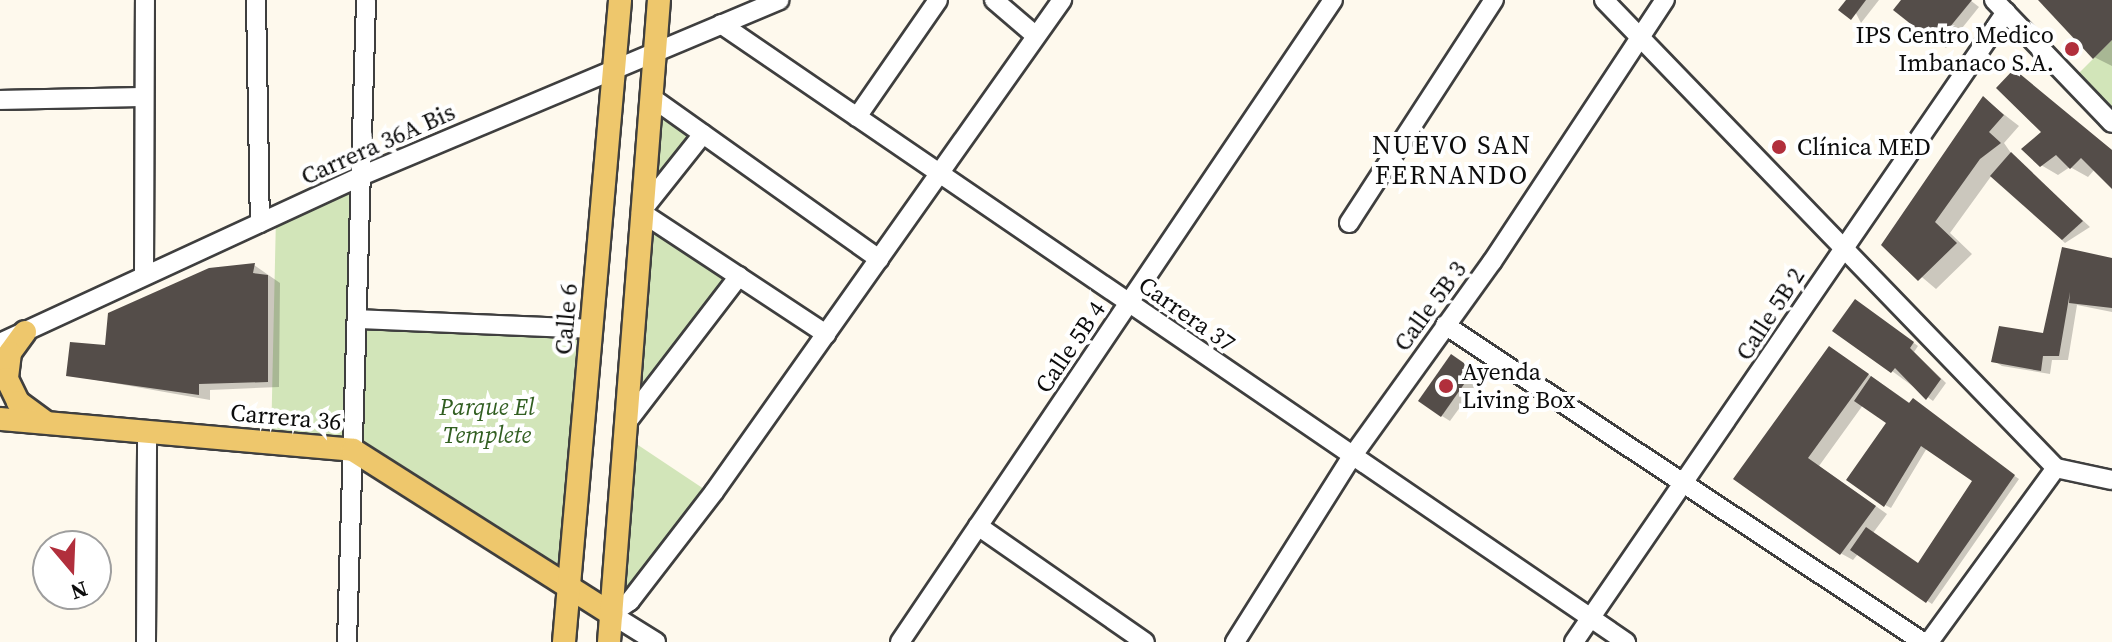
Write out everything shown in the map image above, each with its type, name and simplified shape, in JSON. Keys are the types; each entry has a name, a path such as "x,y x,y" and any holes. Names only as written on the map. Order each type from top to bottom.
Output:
{"main road":[{"name":"Calle 6","path":"564,642 620,0"},
{"path":"609,642 622,429 659,0"},
{"path":"25,332 10,353 7,379 18,402 45,422"},
{"name":"Carrera 36","path":"0,419 353,450 611,614"}],"street":[{"path":"144,275 145,0"},
{"path":"256,0 260,223"},
{"path":"347,642 366,0"},
{"name":"Carrera 36A Bis","path":"0,343 361,176 778,0"},
{"path":"857,117 938,0"},
{"path":"994,0 1036,36"},
{"path":"611,614 630,601 714,492 1062,0"},
{"name":"Calle 5B 4","path":"900,642 1333,0"},
{"path":"1349,223 1494,0"},
{"path":"1604,0 2056,468 2112,480"},
{"name":"Calle 5B 3","path":"1235,642 1351,458 1665,0"},
{"path":"2000,6 2112,123"},
{"name":"Calle 5B 2","path":"1574,642 1844,246 2000,6"},
{"name":"Carrera 37","path":"721,24 1129,302 1351,458 1626,642"},
{"path":"0,100 144,97"},
{"path":"651,97 879,259"},
{"path":"703,134 641,212 826,334"},
{"path":"622,429 739,276"},
{"path":"357,319 591,329"},
{"path":"1445,325 1683,486 1926,642 2056,468"},
{"path":"146,642 147,431"},
{"path":"978,526 1145,642"},
{"name":"Carrera 36","path":"611,614 656,642"}],"green space":[{"path":"2112,40 2112,123 2072,80"},
{"path":"662,106 699,135 653,188"},
{"name":"Parque El Templete","path":"361,176 357,319 591,329 569,586 353,450 271,442 276,216"},
{"path":"652,230 735,277 640,392"},
{"path":"635,443 710,493 632,590 623,586"}],"building":[{"path":"1846,0 1866,0 1851,20 1838,10"},
{"path":"1901,0 1972,0 1936,44 1893,10"},
{"path":"2038,0 2112,0 2112,40 2093,59"},
{"path":"2014,69 2112,150 2112,189 2081,158 2070,169 2056,155 2040,167 2021,149 2041,132 1996,88"},
{"path":"1983,96 2004,115 1989,132 2001,143 1980,159 1935,222 1957,243 1918,281 1881,245"},
{"path":"2011,152 2083,221 2062,240 1990,176"},
{"path":"2062,247 2112,258 2112,308 2069,303 2070,292 2059,356 2043,356 2041,371 1991,362 1999,326 2043,333"},
{"path":"255,263 253,273 268,275 268,382 199,384 199,395 66,376 70,342 105,345 108,313 209,268"},
{"path":"1855,299 1914,342 1910,348 1941,379 1926,400 1895,368 1891,373 1832,331"},
{"path":"1829,346 1869,374 1808,458 1876,506 1840,555 1733,479"},
{"name":"Ayenda Living Box","path":"1451,354 1474,370 1441,417 1418,401"},
{"path":"1871,376 1909,403 1913,398 2015,475 1926,603 1850,550 1866,527 1918,563 1972,481 1921,446 1884,507 1846,480 1886,423 1854,401"}],"place":[{"name":"IPS Centro Medico Imbanaco S.A.","path":"2072,49"},
{"name":"Clínica MED","path":"1779,147"},
{"name":"Ayenda Living Box","path":"1446,386"}],"district":[{"name":"NUEVO SAN FERNANDO","path":"1452,161"}]}
